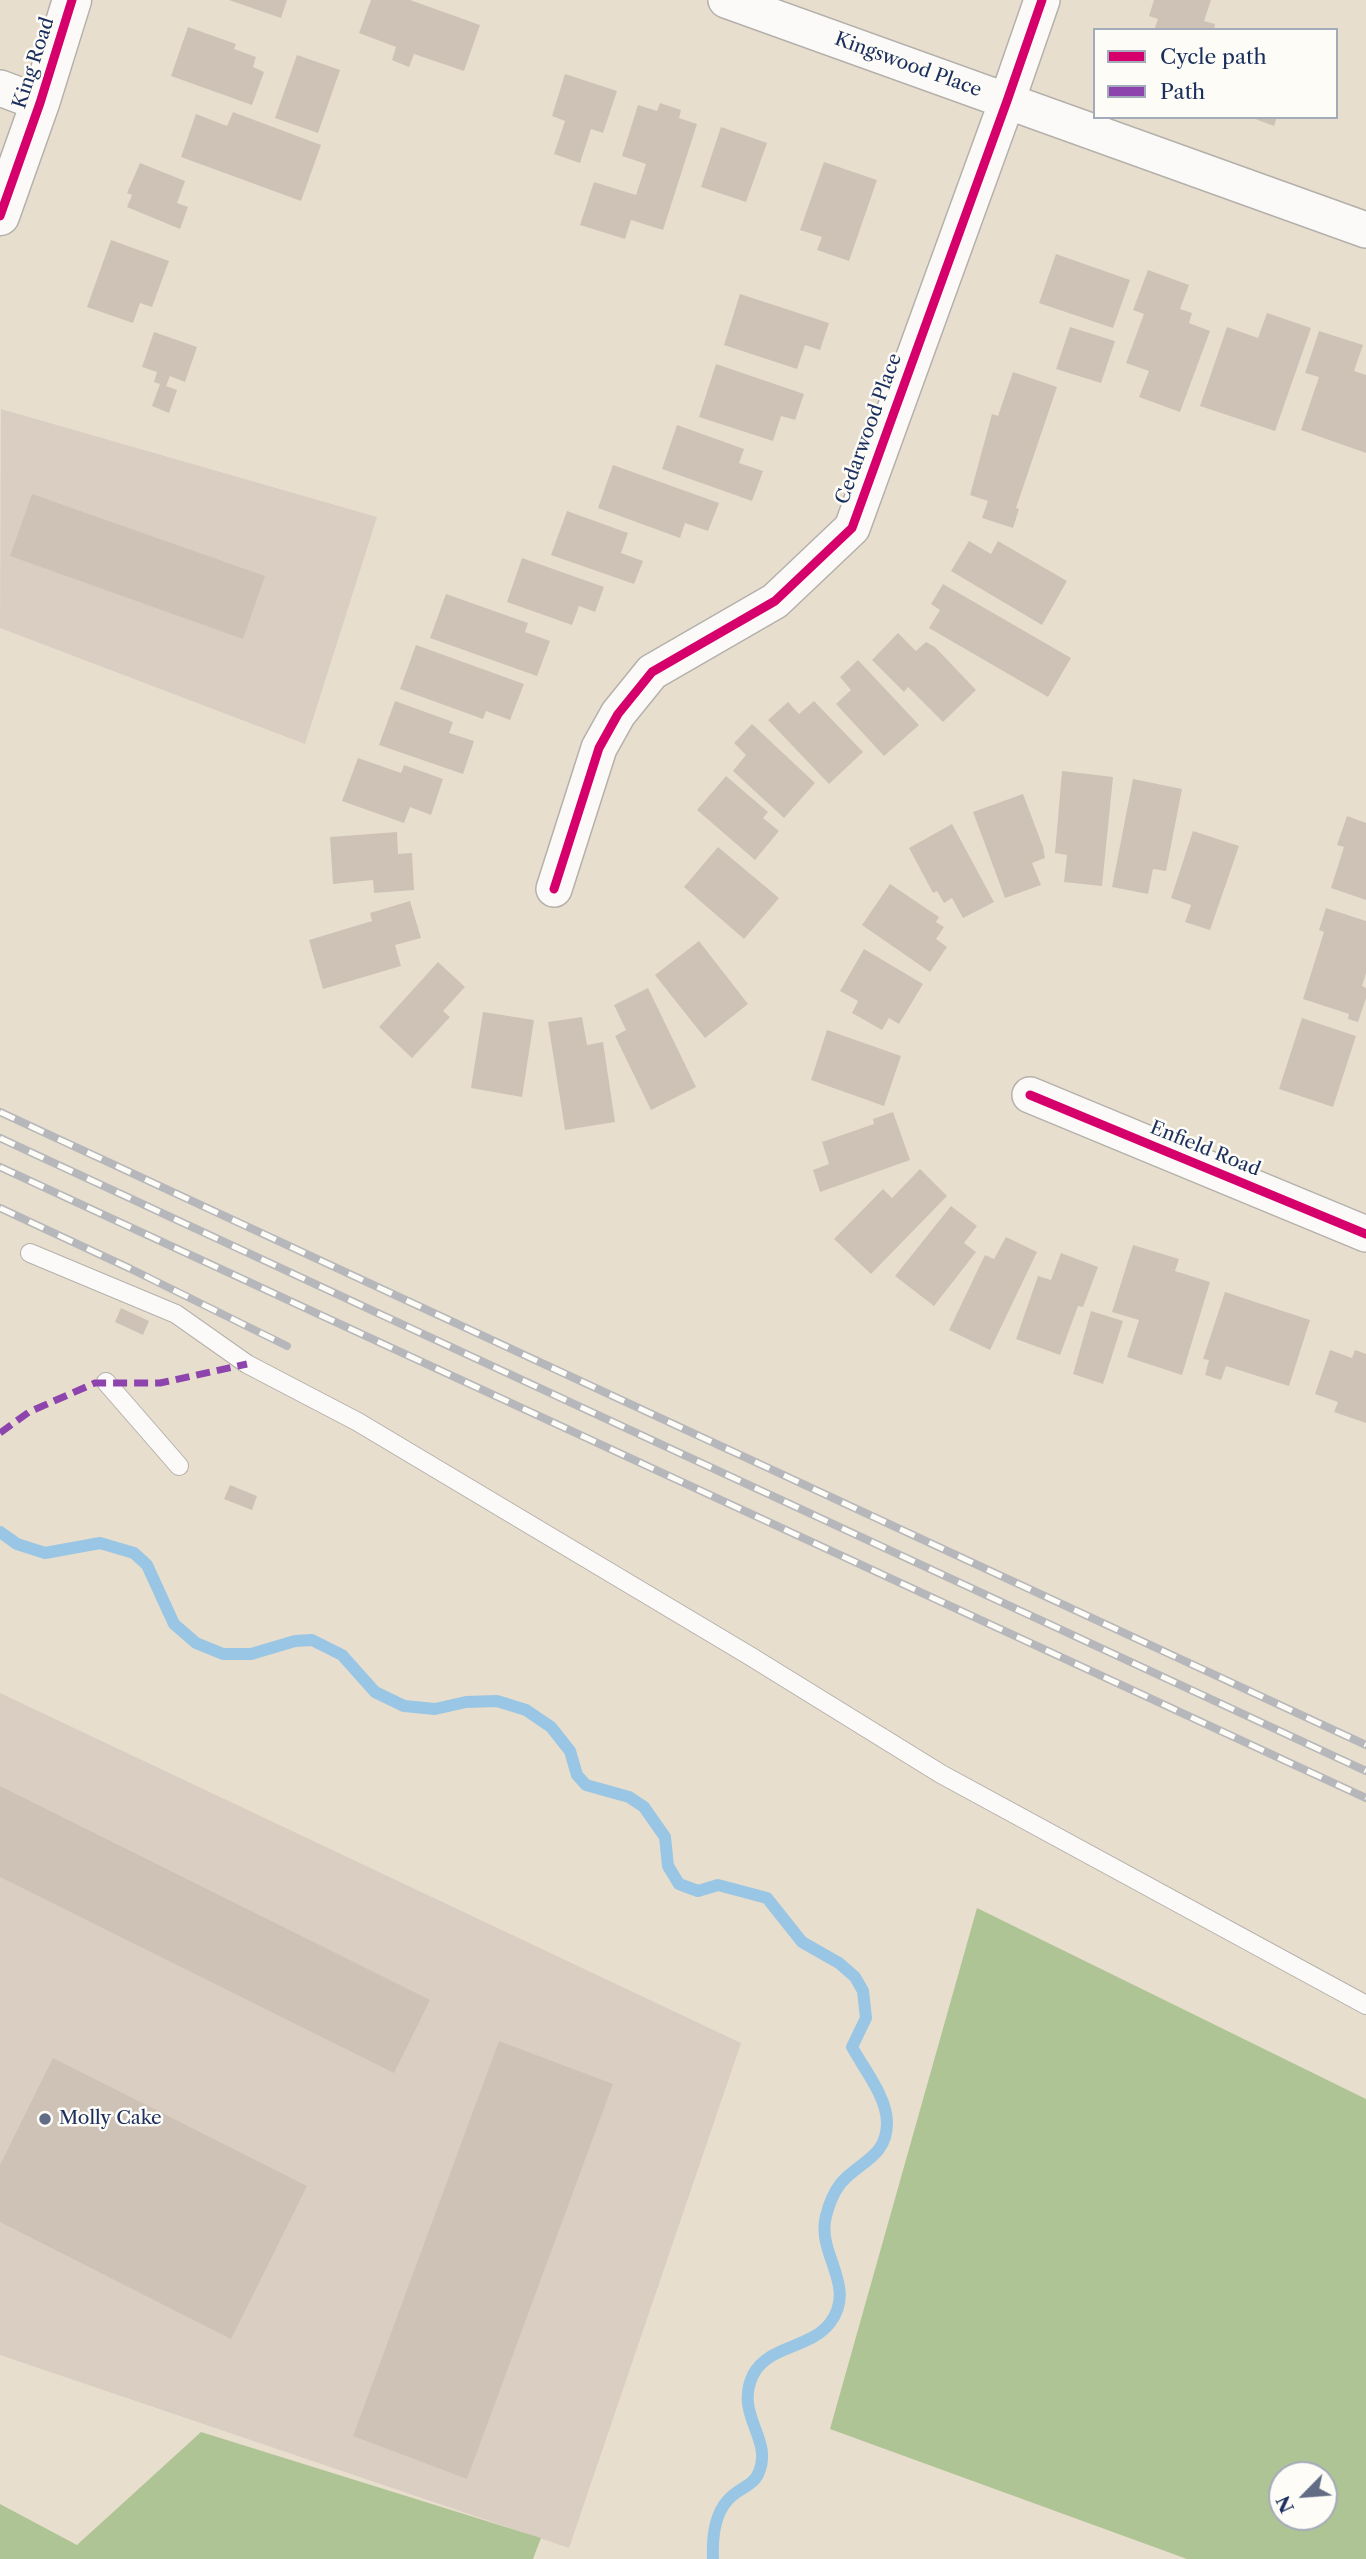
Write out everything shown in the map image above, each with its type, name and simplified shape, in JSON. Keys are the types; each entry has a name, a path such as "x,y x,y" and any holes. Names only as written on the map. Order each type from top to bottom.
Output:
{"street":[{"name":"King Road","path":"0,216 40,103 72,0"},
{"name":"Kingswood Place","path":"726,0 1366,230"},
{"name":"Cedarwood Place","path":"554,890 599,748 618,714 652,672 775,601 852,528 1042,0"},
{"path":"0,88 40,103"},
{"name":"Enfield Road","path":"1030,1096 1366,1234"}],"lane":[{"path":"30,1253 176,1314 247,1363 381,1436 941,1774 1366,2005"},
{"path":"106,1382 179,1466"}],"shaded area":[{"path":"1,409 377,517 305,744 0,628"},
{"path":"0,1693 741,2043 569,2548 0,2355"}],"green space":[{"path":"977,1908 1366,2099 1366,2559 1187,2559 830,2429"},
{"path":"201,2432 541,2538 533,2559 0,2559 0,2504 77,2545"}],"building":[{"path":"229,0 287,0 281,18"},
{"path":"371,0 410,0 480,25 464,71 414,54 409,67 392,60 396,47 359,33"},
{"path":"1154,0 1211,0 1204,21 1215,24 1214,28 1155,28 1158,19 1149,16"},
{"path":"188,27 236,44 234,49 256,57 253,67 264,72 252,105 171,76"},
{"path":"297,55 340,70 318,133 275,118"},
{"path":"565,74 617,91 603,133 591,129 580,163 554,154 565,121 552,116"},
{"path":"660,103 681,110 679,118 697,124 663,230 631,220 625,239 580,225 594,182 636,195 646,164 622,156 638,105 657,111"},
{"path":"233,112 321,145 301,201 181,157 196,114 227,126"},
{"path":"1255,119 1276,119 1274,126"},
{"path":"721,127 767,143 746,202 701,187"},
{"path":"824,162 877,180 849,261 817,250 822,237 800,230"},
{"path":"140,163 185,181 177,203 188,207 180,229 127,207 132,195 127,193"},
{"path":"111,240 169,261 152,307 140,303 133,323 87,307"},
{"path":"1056,254 1130,280 1113,328 1039,303"},
{"path":"1148,270 1189,285 1180,309 1192,313 1189,323 1210,331 1180,412 1139,397 1149,371 1126,363 1144,314 1133,310"},
{"path":"740,294 829,323 820,350 805,345 797,369 724,345"},
{"path":"1267,313 1311,328 1275,431 1200,406 1227,327 1258,338"},
{"path":"1070,327 1115,341 1101,383 1056,369"},
{"path":"1319,331 1363,345 1354,371 1366,375 1366,453 1301,430 1319,377 1305,373"},
{"path":"154,332 197,347 185,382 170,376 166,386 177,390 169,413 152,406 160,384 154,382 157,372 142,367"},
{"path":"716,364 804,394 795,420 781,416 773,441 699,417"},
{"path":"1013,372 1057,387 1016,508 1019,509 1013,528 982,518 988,501 970,495 992,414 998,416"},
{"path":"677,425 744,449 739,463 763,471 752,501 662,469"},
{"path":"613,465 719,503 708,531 685,523 680,538 598,508"},
{"path":"32,494 265,576 243,639 10,556"},
{"path":"567,511 628,533 621,553 643,561 634,584 551,555"},
{"path":"969,541 991,554 998,541 1067,581 1042,625 951,571"},
{"path":"522,558 604,587 595,612 579,606 572,625 507,602"},
{"path":"943,584 1071,658 1048,697 929,628 940,610 931,604"},
{"path":"446,594 528,623 525,632 550,641 537,676 430,638"},
{"path":"898,633 916,651 926,642 935,647 976,690 943,722 908,687 904,692 872,660"},
{"path":"416,645 524,684 510,720 486,711 483,719 400,689"},
{"path":"858,660 919,725 884,756 836,704 851,690 840,677"},
{"path":"395,701 453,722 449,733 474,741 463,774 379,745"},
{"path":"814,701 863,752 829,784 768,720 788,702 799,714"},
{"path":"752,724 815,783 784,818 733,771 746,755 734,743"},
{"path":"358,758 401,773 404,765 443,779 431,815 410,807 404,823 342,801"},
{"path":"1062,771 1113,777 1102,886 1064,882 1067,855 1055,853"},
{"path":"726,776 768,812 763,818 779,831 755,860 697,810"},
{"path":"1133,779 1182,789 1166,871 1153,869 1148,894 1112,887"},
{"path":"1023,794 1043,847 1045,858 1032,863 1041,885 1005,898 973,812"},
{"path":"1347,816 1366,823 1366,900 1331,888 1344,847 1337,845"},
{"path":"952,824 994,902 963,918 952,898 944,903 937,891 933,893 909,848"},
{"path":"1193,831 1239,846 1210,930 1185,922 1191,905 1171,898"},
{"path":"397,832 398,854 412,853 414,890 374,893 373,880 333,884 330,837"},
{"path":"718,847 779,898 744,939 684,887"},
{"path":"890,884 939,917 936,922 944,927 936,939 947,947 930,972 862,925"},
{"path":"410,901 421,938 395,945 401,966 323,989 309,940 372,921 370,913"},
{"path":"1326,908 1366,921 1366,973 1362,986 1366,988 1366,998 1358,1022 1348,1019 1349,1014 1303,999 1324,932 1319,930"},
{"path":"699,941 748,1004 705,1038 655,975"},
{"path":"864,949 923,984 899,1024 889,1018 882,1030 852,1013 858,1001 840,991"},
{"path":"438,962 465,987 443,1011 450,1017 412,1058 379,1027"},
{"path":"648,988 696,1087 651,1110 615,1036 626,1030 614,1005"},
{"path":"483,1012 534,1020 522,1097 471,1088"},
{"path":"582,1017 587,1045 603,1042 615,1122 565,1130 548,1022"},
{"path":"1302,1018 1356,1036 1333,1107 1279,1089"},
{"path":"827,1030 901,1056 884,1106 811,1080"},
{"path":"893,1112 910,1160 820,1192 813,1170 829,1164 822,1142 874,1124 873,1119"},
{"path":"920,1169 947,1196 871,1274 834,1239 883,1189 892,1198"},
{"path":"951,1206 977,1226 964,1243 976,1252 934,1306 895,1276"},
{"path":"1006,1237 1037,1252 990,1350 949,1330 985,1255 994,1259"},
{"path":"1133,1245 1179,1259 1175,1271 1210,1282 1182,1375 1127,1357 1139,1320 1112,1312"},
{"path":"1061,1253 1098,1267 1083,1307 1078,1306 1060,1355 1016,1339 1038,1276 1051,1280"},
{"path":"1225,1292 1310,1320 1289,1386 1226,1366 1221,1380 1205,1375 1209,1360 1203,1359"},
{"path":"121,1308 149,1321 143,1335 115,1322"},
{"path":"1091,1311 1123,1321 1103,1384 1073,1374"},
{"path":"1330,1350 1352,1358 1355,1350 1366,1354 1366,1423 1334,1412 1338,1402 1315,1394"},
{"path":"230,1485 257,1496 252,1510 224,1499"},
{"path":"0,1786 430,2000 394,2073 0,1877"},
{"path":"499,2041 613,2084 467,2479 353,2436"},
{"path":"53,2058 307,2186 231,2339 0,2222 0,2165"}],"waterway":[{"path":"0,1532 17,1544 45,1553 100,1543 134,1553 147,1565 174,1624 196,1643 223,1654 251,1654 295,1641 312,1640 342,1655 375,1692 404,1706 435,1709 466,1702 497,1701 526,1710 551,1727 570,1751 577,1775 586,1785 629,1797 644,1807 665,1837 668,1866 679,1884 698,1891 718,1885 767,1898 802,1942 839,1963 855,1977 863,1991 866,2018 852,2047 883,2103 886,2134 871,2158 841,2183 827,2212 824,2230 826,2244 840,2296 830,2323 812,2338 769,2358 753,2375 748,2389 748,2402 762,2460 754,2480 732,2496 721,2509 714,2533 713,2559"}],"railway":[{"path":"0,1112 1366,1745"},
{"path":"0,1138 1366,1771"},
{"path":"0,1167 1366,1798"},
{"path":"0,1208 287,1346"}],"marked path":[{"path":"0,1433 29,1412 95,1383 160,1383 247,1364"}],"cycle path":[{"path":"0,216 40,103 72,0"},
{"path":"554,889 599,748 618,714 652,672 775,601 852,528 1042,0"},
{"path":"1030,1095 1366,1234"}],"place":[{"name":"Molly Cake","path":"45,2119"}]}
